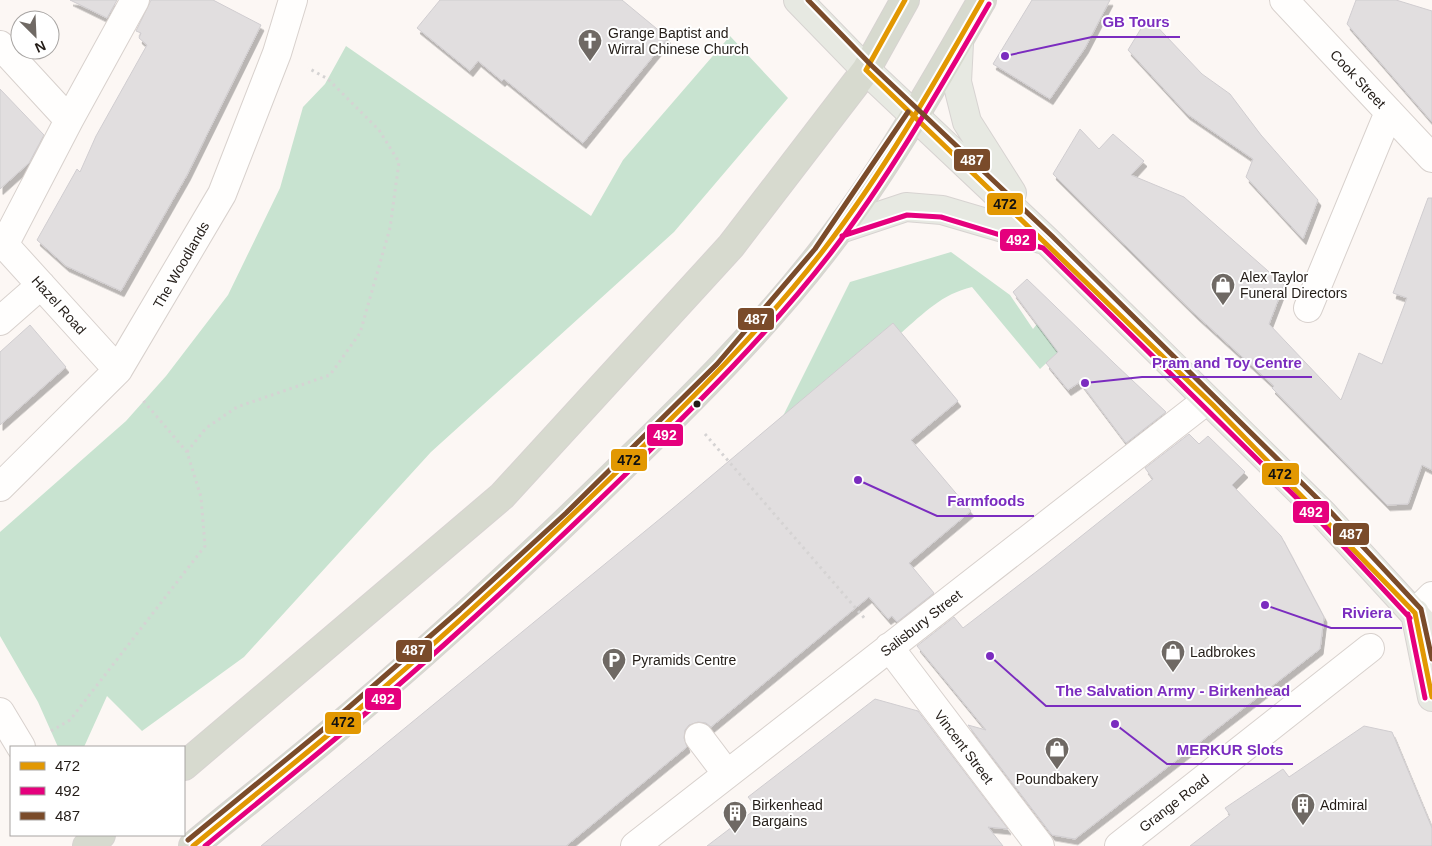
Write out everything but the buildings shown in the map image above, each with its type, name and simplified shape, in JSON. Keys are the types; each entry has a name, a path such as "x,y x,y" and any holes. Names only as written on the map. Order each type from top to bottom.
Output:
{"highway":[{"path":"185,765 502,496 614,376 731,246 866,70 906,0"},
{"path":"193,846 337,728 465,616 571,518 722,369 821,254 840,228 914,116 959,43 982,0"}],"main road":[{"path":"798,0 866,70 1047,241 1426,614 1432,697"},
{"path":"959,43 957,82 967,122 998,174 1047,241"},
{"path":"840,228 906,206 942,210 1047,241"}],"street":[{"path":"2,243 135,0"},
{"name":"Cook Street","path":"1284,0 1432,158"},
{"name":"The Woodlands","path":"0,487 118,370 222,194 277,53 285,3"},
{"path":"0,44 69,120"},
{"path":"1308,308 1388,112"},
{"name":"Hazel Road","path":"2,243 118,370"},
{"path":"0,322 41,285"},
{"name":"Salisbury Street","path":"635,846 1207,400"},
{"name":"Vincent Street","path":"889,647 1040,846"},
{"name":"Grange Road","path":"1119,846 1370,648"},
{"path":"0,712 19,746"},
{"path":"699,737 727,774"}],"path":[{"path":"186,452 206,428 237,407 330,375 360,333 390,228 399,162 379,130 328,79 277,53"},
{"path":"48,734 70,720 205,546 201,497 186,452 118,370"},
{"path":"682,408 889,647"}],"green space":[{"path":"730,36 788,98 674,232 431,452 244,657 142,731 107,696 84,746 58,746 38,702 0,636 0,532 126,421 166,376 228,295 280,188 303,107 325,84 346,46 591,216 623,160"},
{"path":"951,252 1010,295 1033,329 1037,324 1058,352 1040,369 972,287 942,299 901,333 892,324 783,416 850,282"}],"transit line":[{"name":"487","path":"808,0 871,65 1052,236 1328,509 1421,609 1432,659"},
{"name":"472","path":"866,70 905,0"},
{"name":"472","path":"193,846 351,716 469,612 593,496 751,336 799,281 866,191 945,65 982,0"},
{"name":"492","path":"205,846 358,720 474,617 628,472 732,367 783,312 852,224 913,132 989,4"},
{"name":"472","path":"866,70 1213,405 1415,613"},
{"name":"487","path":"188,840 332,722 460,610 566,513 717,364 815,249 908,112"},
{"name":"492","path":"842,236 907,215 941,217 1043,248 1318,519 1410,618"},
{"name":"472","path":"1415,613 1432,697"},
{"name":"492","path":"1408,614 1425,698"}],"place":[{"name":"GB Tours","path":"1005,56"},
{"name":"Grange Baptist and Wirral Chinese Church","path":"590,62"},
{"name":"Alex Taylor Funeral Directors","path":"1223,306"},
{"name":"Pram and Toy Centre","path":"1085,383"},
{"name":"Farmfoods","path":"858,480"},
{"name":"Riviera","path":"1265,605"},
{"name":"The Salvation Army - Birkenhead","path":"990,656"},
{"name":"Ladbrokes","path":"1173,673"},
{"name":"Pyramids Centre","path":"614,681"},
{"name":"MERKUR Slots","path":"1115,724"},
{"name":"Poundbakery","path":"1057,770"},
{"name":"Admiral","path":"1303,826"},
{"name":"Birkenhead Bargains","path":"735,834"}]}
